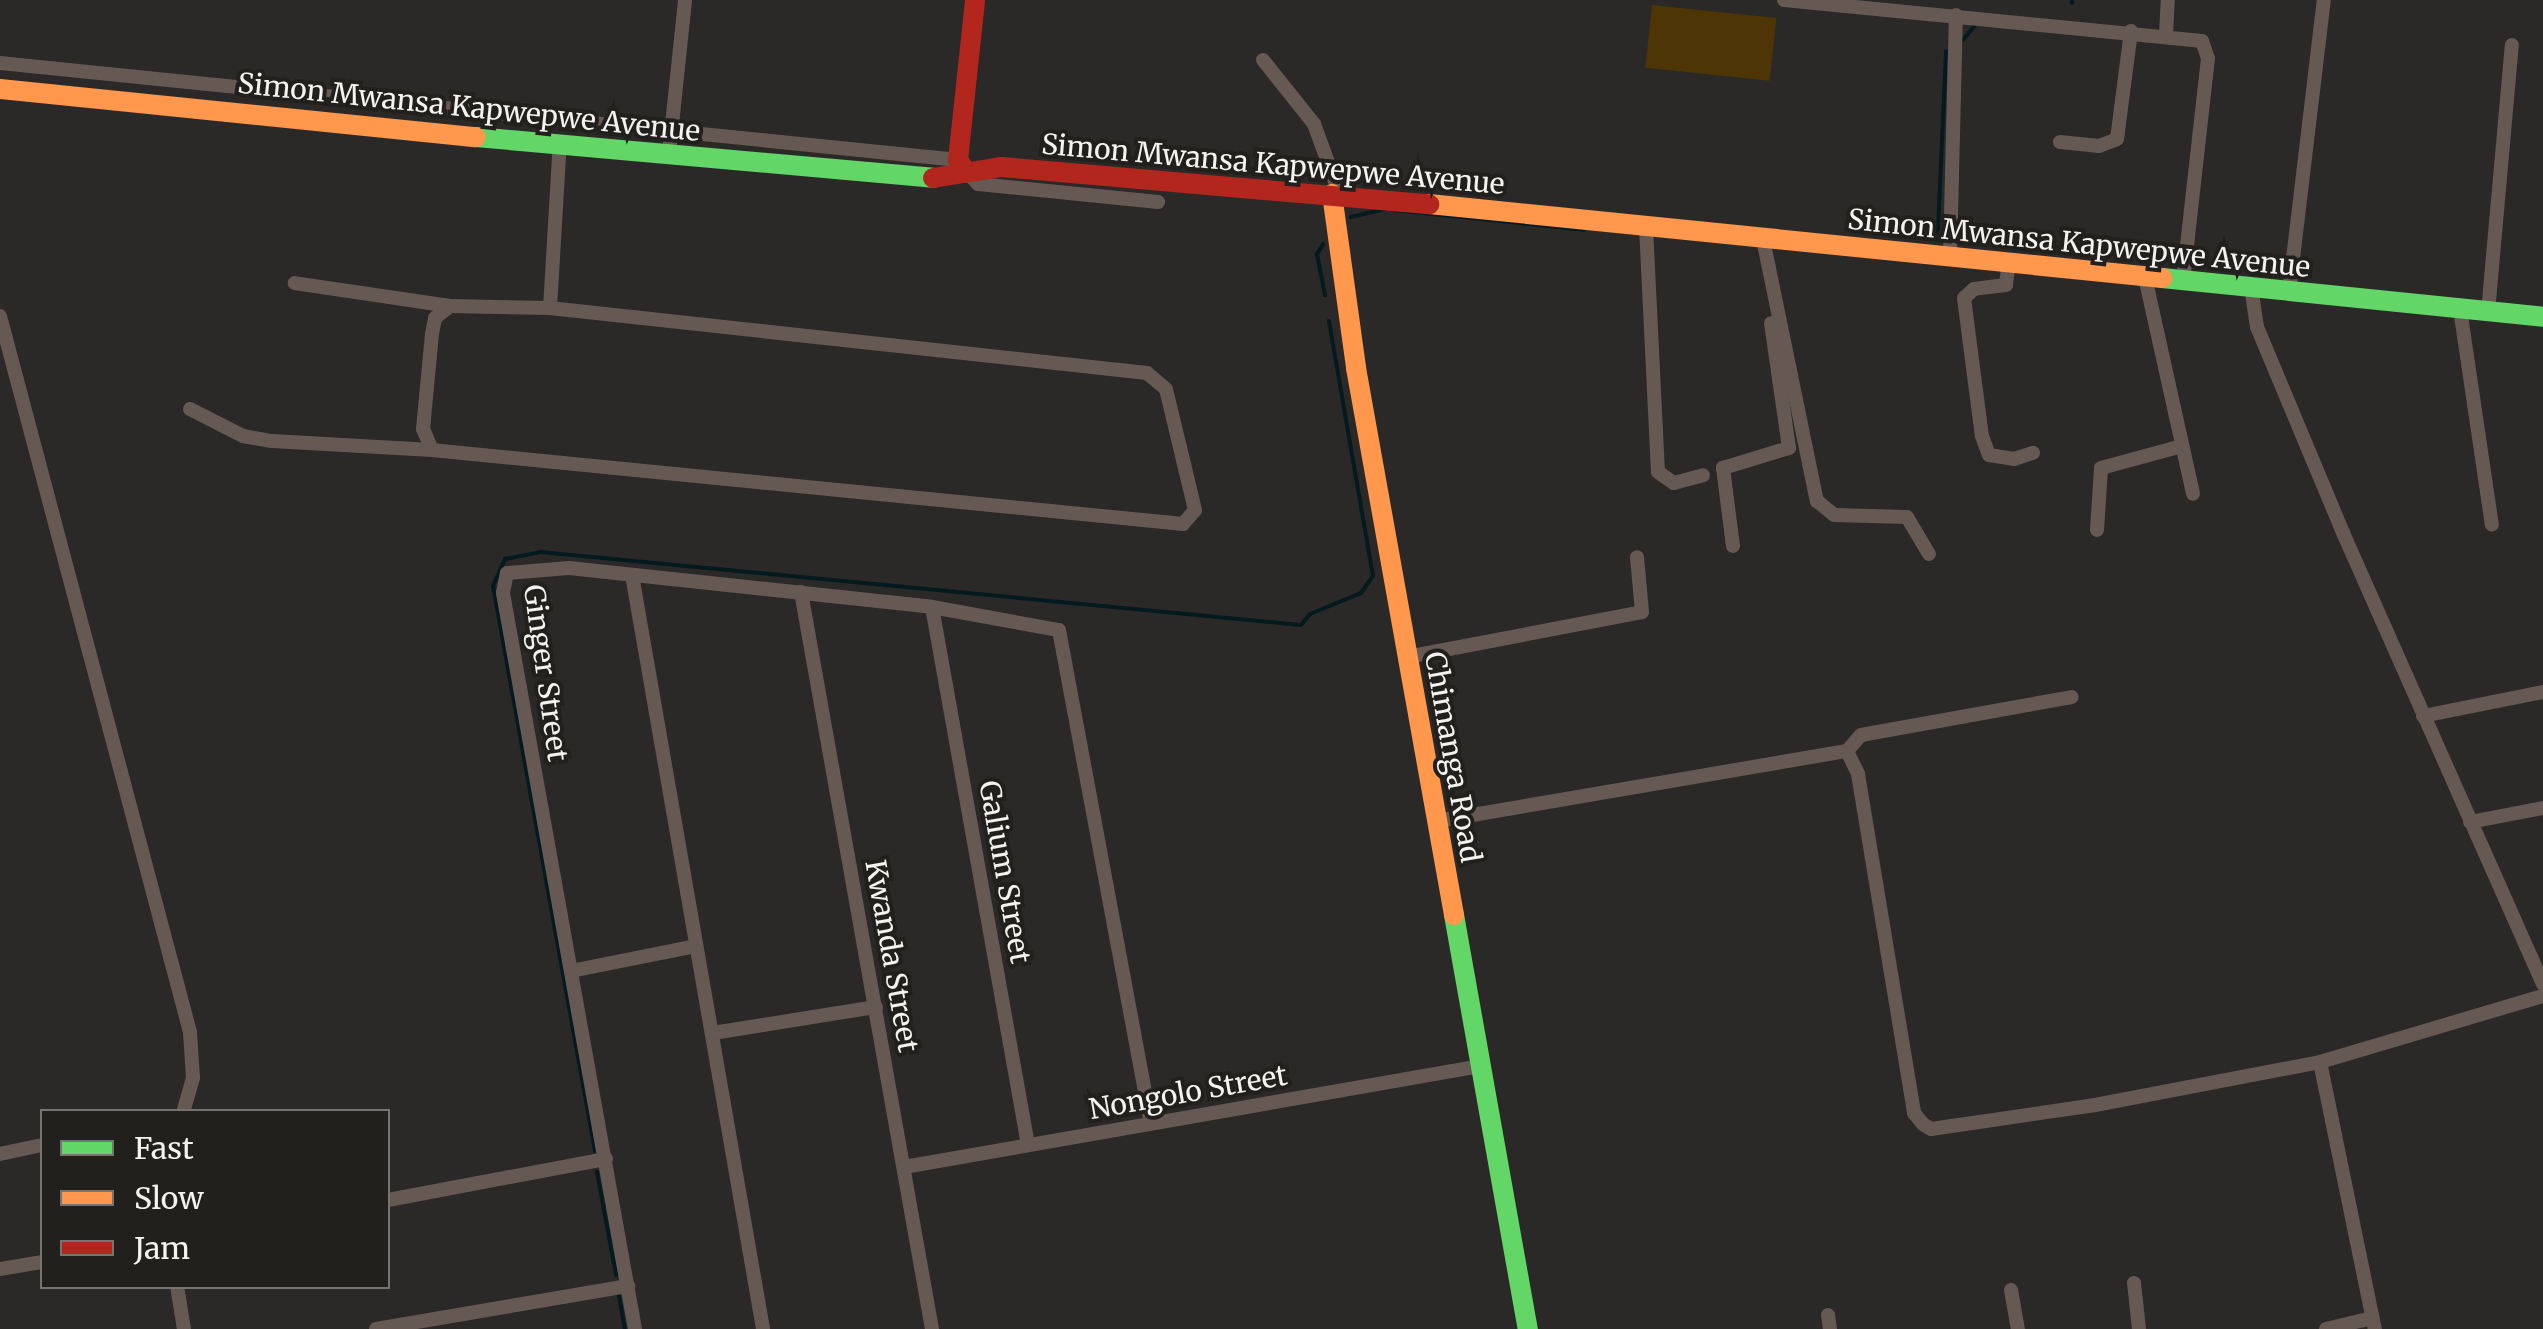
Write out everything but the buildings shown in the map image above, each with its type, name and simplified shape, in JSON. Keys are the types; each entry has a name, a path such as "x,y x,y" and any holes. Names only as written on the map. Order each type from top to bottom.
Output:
{"main road":[{"path":"961,165 975,0"},
{"name":"Simon Mwansa Kapwepwe Avenue","path":"0,89 560,142 670,143 915,181 939,181 961,165 1336,195 2543,317"},
{"name":"Chimanga Road","path":"1336,195 1407,657 1528,1329"}],"street":[{"path":"0,63 298,92 670,143 685,0"},
{"path":"1784,0 1918,6 1956,15 2166,34 2202,41 2208,58 2183,280"},
{"path":"2166,34 2168,0"},
{"path":"2289,292 2324,0"},
{"path":"1950,257 1956,15"},
{"path":"2060,142 2098,146 2117,139 2132,31"},
{"path":"2488,312 2512,45"},
{"path":"1263,60 1314,124 1336,195"},
{"path":"294,117 298,92"},
{"path":"550,308 560,142"},
{"path":"961,165 978,184 1158,202"},
{"path":"1646,227 1658,472 1674,483 1703,475"},
{"path":"1763,239 1816,500 1834,515 1907,517 1928,554"},
{"path":"2009,263 2006,285 1974,289 1964,298 1982,436 1988,455 2014,459 2033,452"},
{"path":"1733,546 1723,468 1789,448 1764,283 1768,264"},
{"path":"2145,277 2193,494"},
{"path":"190,409 243,436 272,441 432,450 997,509 1183,524 1192,519 1166,389 1146,372 550,308 450,306 295,282"},
{"path":"2251,287 2257,327 2470,822 2538,958 2543,984"},
{"path":"432,450 423,430 432,334 435,318 450,306"},
{"path":"2460,309 2492,525"},
{"path":"0,316 190,1032 193,1078 184,1109"},
{"path":"2097,530 2101,468 2182,446"},
{"path":"1407,657 1642,612 1637,558"},
{"name":"Ginger Street","path":"635,1329 503,581 508,573 538,566 632,574 932,607 1060,630 1151,1124"},
{"path":"632,574 763,1329"},
{"name":"Kwanda Street","path":"801,592 932,1329"},
{"name":"Galium Street","path":"932,607 1028,1145"},
{"path":"2423,716 2543,692"},
{"path":"1437,822 1848,751 1861,736 2072,697"},
{"path":"1848,751 1858,774 1914,1113 1932,1129 2095,1105 2320,1062 2543,996"},
{"path":"2470,822 2543,808"},
{"path":"571,971 696,946"},
{"path":"713,1033 876,1007"},
{"path":"2320,1062 2373,1323 2326,1329"},
{"name":"Nongolo Street","path":"904,1167 1481,1066"},
{"path":"0,1154 40,1144"},
{"path":"390,1200 606,1159"},
{"path":"0,1269 40,1262"},
{"path":"2134,1283 2139,1329"},
{"path":"376,1329 628,1286"},
{"path":"177,1289 184,1329"},
{"path":"2011,1290 2018,1329"}],"shaded area":[{"path":"1652,5 1776,18 1770,81 1645,68"}],"waterway":[{"path":"1963,40 1975,25"},
{"path":"1931,239 1938,229 1946,51"},
{"path":"1351,217 1385,209"},
{"path":"1395,210 1584,230"},
{"path":"1323,244 1317,254 1325,295"},
{"path":"595,1151 493,586 505,559 540,552 1301,625 1310,614 1361,593 1373,576 1329,321"},
{"path":"597,1172 616,1275"},
{"path":"619,1296 625,1329"}],"traffic: fast":[{"path":"476,137 933,178"},
{"path":"2162,278 2543,317"},
{"path":"1454,915 1528,1329"}],"traffic: slow":[{"path":"0,89 476,137"},
{"path":"1332,194 1356,368 1454,915"},
{"path":"1429,204 2162,278"}],"traffic: jam":[{"path":"965,170 958,160 975,0"},
{"path":"933,178 1002,167 1429,204"}]}
